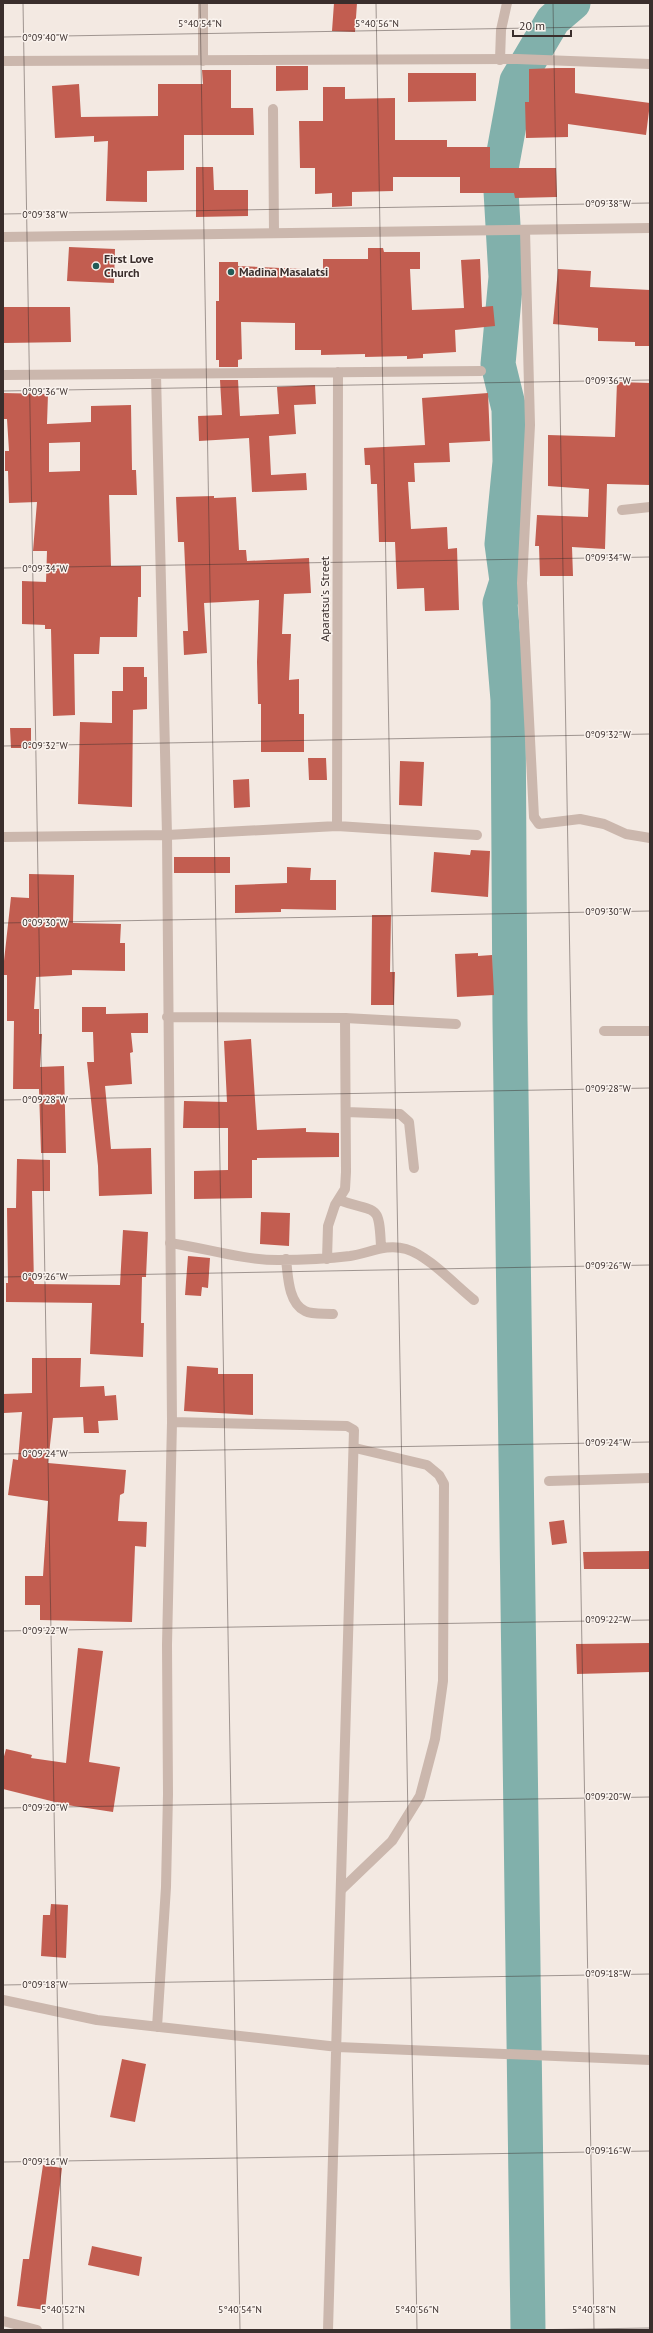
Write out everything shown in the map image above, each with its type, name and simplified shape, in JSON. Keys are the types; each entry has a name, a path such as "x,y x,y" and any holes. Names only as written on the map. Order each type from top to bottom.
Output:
{"street":[{"path":"203,3 203,61"},
{"path":"500,60 501,30 507,3"},
{"path":"3,61 545,59 650,64"},
{"path":"273,109 274,233"},
{"path":"3,237 650,228"},
{"path":"521,230 530,425 522,583 534,816 539,824 580,819 604,824 626,834 650,838"},
{"path":"3,375 481,371"},
{"name":"Aparatsu’s Street","path":"337,826 338,372"},
{"path":"156,374 166,835 172,1422 167,1645 166,1880 157,2026"},
{"path":"622,510 650,507"},
{"path":"3,837 166,835 337,826 477,835"},
{"path":"167,1017 345,1018 456,1024"},
{"path":"327,1259 328,1226 346,1183 345,1018"},
{"path":"604,1031 650,1031"},
{"path":"346,1112 400,1114 405,1117 409,1122 414,1168"},
{"path":"339,1200 370,1208 377,1213 380,1220 382,1247"},
{"path":"170,1243 242,1256 286,1259 327,1259 360,1255 382,1247 394,1246 408,1250 423,1258 474,1300"},
{"path":"286,1259 290,1289 300,1307 305,1311 312,1313 333,1314"},
{"path":"172,1422 347,1426 354,1430 355,1448 338,2047 328,2330"},
{"path":"342,1889 392,1841 420,1796 435,1739 443,1681 444,1484 439,1475 427,1465 355,1448"},
{"path":"549,1481 650,1478"},
{"path":"3,2000 97,2020 338,2047 512,2056 650,2060"},
{"path":"3,2321 38,2330"}],"building":[{"path":"334,3 357,3 355,32 332,31"},
{"path":"276,66 308,66 308,90 276,91"},
{"path":"575,68 575,93 650,103 646,135 568,124 568,137 526,138 525,102 529,102 529,69"},
{"path":"202,70 231,70 231,108 253,108 254,135 184,135 184,170 147,171 147,202 106,201 108,141 94,142 94,136 55,138 52,86 79,84 81,117 158,116 158,84 203,84"},
{"path":"408,73 476,73 476,101 408,102"},
{"path":"323,87 345,87 345,99 395,98 395,140 447,140 447,147 490,147 490,168 556,168 557,197 515,198 514,193 460,193 460,177 393,177 393,191 352,192 352,206 332,207 332,193 315,194 315,168 300,168 299,121 323,121"},
{"path":"196,167 213,167 214,190 248,190 248,216 196,217"},
{"path":"69,247 115,249 114,283 67,281"},
{"path":"368,248 383,248 384,252 420,252 420,269 410,269 412,310 464,308 461,260 480,259 482,307 493,306 495,326 455,330 456,352 423,354 423,358 407,359 407,356 365,357 365,354 321,355 321,350 295,350 295,323 241,322 242,359 238,360 238,367 219,367 219,360 216,360 216,301 219,301 219,262 238,262 238,266 323,270 323,259 368,259"},
{"path":"558,269 591,271 590,287 650,290 650,346 635,346 635,342 598,341 598,328 553,324"},
{"path":"3,307 70,307 71,342 3,343"},
{"path":"220,380 238,380 240,416 279,414 277,387 315,385 316,404 294,405 296,434 269,436 271,475 306,473 307,490 252,492 249,438 199,441 198,416 222,415"},
{"path":"617,382 650,383 650,485 607,484 605,549 572,547 573,576 540,576 539,546 535,546 537,515 588,517 589,489 548,486 548,435 615,437"},
{"path":"3,393 48,394 47,424 91,422 91,406 131,405 132,470 136,470 137,495 109,495 111,566 141,566 141,597 138,597 137,637 100,637 99,654 74,654 75,715 53,716 51,629 45,629 45,625 22,624 22,581 46,582 47,551 33,551 37,502 9,503 8,471 5,471 5,451 9,451 7,419 3,419","holes":["80,442 80,471 49,472 49,443"]},
{"path":"488,393 490,441 449,443 450,462 414,463 415,482 408,482 411,529 447,527 448,549 457,548 459,610 425,611 424,588 397,589 395,542 379,542 377,484 371,484 370,465 365,465 364,448 425,445 422,398"},
{"path":"214,496 214,498 236,497 239,550 246,550 247,561 309,558 311,593 284,594 282,634 291,634 289,680 299,679 299,714 304,714 304,752 261,752 261,704 258,704 257,662 259,600 204,603 207,653 184,655 183,631 188,631 184,542 178,542 176,497"},
{"path":"123,667 144,667 144,677 147,677 147,709 133,710 132,807 78,804 80,722 112,723 112,691 123,691"},
{"path":"10,728 31,728 31,748 11,748"},
{"path":"308,758 326,758 327,780 309,780"},
{"path":"400,761 424,762 422,806 399,805"},
{"path":"249,779 250,807 234,808 233,780"},
{"path":"471,850 490,851 488,897 431,892 434,852 470,855"},
{"path":"174,857 230,857 230,873 174,873"},
{"path":"287,867 311,868 310,880 336,880 336,910 281,909 281,912 235,913 235,885 287,883"},
{"path":"29,874 74,875 73,923 121,924 120,943 125,943 125,971 72,970 72,975 36,977 34,1009 39,1009 39,1034 42,1034 40,1067 64,1066 66,1153 41,1153 39,1089 13,1089 14,1021 7,1021 7,975 3,975 3,970 11,897 29,898"},
{"path":"372,915 391,915 390,972 395,972 394,1005 371,1005"},
{"path":"478,953 478,956 492,955 494,995 457,997 455,954"},
{"path":"82,1007 106,1007 106,1014 148,1013 148,1033 131,1033 133,1052 130,1053 132,1084 105,1086 111,1149 151,1148 152,1194 99,1196 98,1166 87,1062 94,1062 93,1032 82,1032"},
{"path":"251,1039 257,1130 306,1128 306,1132 339,1133 339,1157 257,1158 257,1160 252,1160 252,1198 194,1199 194,1171 228,1170 228,1128 183,1128 184,1101 227,1102 224,1041"},
{"path":"17,1159 50,1160 50,1191 32,1191 34,1284 120,1285 123,1230 148,1232 146,1277 142,1277 141,1323 144,1323 143,1357 90,1354 92,1303 6,1302 6,1283 8,1283 7,1208 16,1208"},
{"path":"261,1212 290,1213 289,1246 260,1244"},
{"path":"188,1256 210,1258 208,1288 202,1287 201,1296 185,1295"},
{"path":"32,1358 81,1358 80,1387 104,1386 105,1396 116,1395 118,1420 98,1421 99,1433 84,1433 83,1417 53,1418 48,1463 126,1470 124,1493 120,1495 118,1521 147,1522 146,1547 135,1546 132,1622 40,1620 40,1605 25,1605 25,1576 43,1576 48,1501 8,1495 13,1459 18,1460 22,1412 4,1413 3,1394 32,1393"},
{"path":"187,1366 218,1368 218,1374 253,1374 253,1415 184,1411"},
{"path":"564,1520 567,1543 552,1545 549,1522"},
{"path":"650,1551 650,1569 584,1569 583,1552"},
{"path":"650,1643 650,1672 577,1674 576,1644"},
{"path":"78,1648 103,1651 89,1762 120,1767 113,1812 67,1805 3,1789 3,1760 6,1749 32,1755 31,1758 66,1763"},
{"path":"51,1904 68,1905 66,1958 41,1956 43,1915 50,1915"},
{"path":"122,2059 146,2064 135,2122 110,2117"},
{"path":"43,2165 62,2168 45,2310 17,2306 23,2259 29,2259"},
{"path":"92,2246 142,2257 139,2276 88,2265"}],"waterway":[{"path":"528,2330 510,1021 508,700 500,603 507,581 502,544 510,462 509,409 498,364 506,277 500,174 517,81 553,20 573,3"}],"place":[{"name":"First Love Church","path":"96,266"},
{"name":"Madina Masalatsi","path":"231,272"}]}
